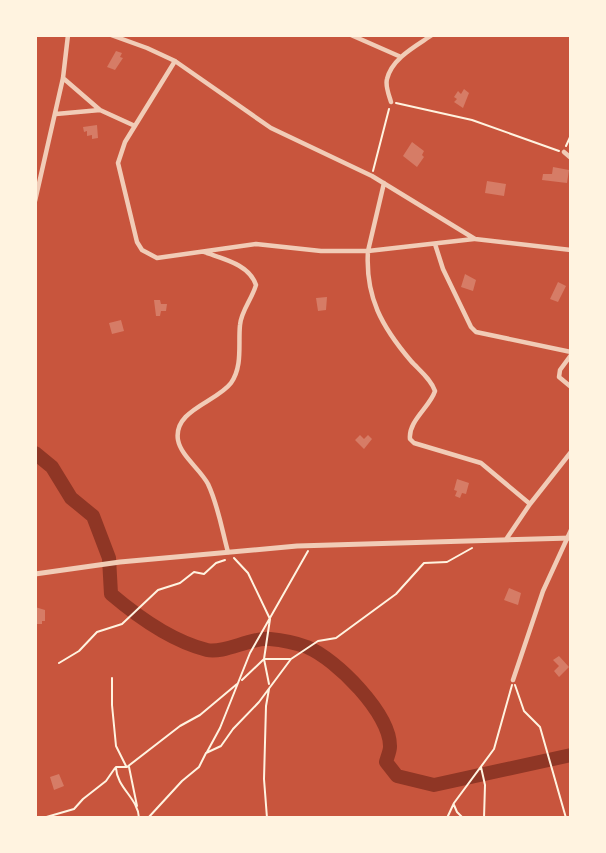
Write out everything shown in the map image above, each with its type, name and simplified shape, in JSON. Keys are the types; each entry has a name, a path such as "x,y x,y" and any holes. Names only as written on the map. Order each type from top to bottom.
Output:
{"street":[{"path":"35,201 63,79 68,35"},
{"path":"110,35 175,61 271,128 372,176 475,239"},
{"path":"351,35 401,57"},
{"path":"391,102 386,80 401,57 432,35"},
{"path":"175,61 125,142 118,163 137,242 142,250 157,258 256,244 321,251 368,251 475,239 571,250"},
{"path":"63,79 100,110 135,125"},
{"path":"56,114 100,110"},
{"path":"564,152 571,158"},
{"path":"35,171 42,174"},
{"path":"384,183 368,251 367,280 381,321 392,340 434,386 435,391 411,427 410,439 414,443 481,463 530,504"},
{"path":"435,244 443,269 471,327 476,332 571,354 560,370 559,377 571,387"},
{"path":"203,252 246,270 257,285 240,322 238,368 232,382 220,394 186,417 178,433 183,450 210,488 229,552"},
{"path":"507,538 571,452"},
{"path":"513,680 543,591 571,530"},
{"path":"35,574 120,562 312,545 569,538"}],"path":[{"path":"372,176 391,102 472,120 564,152 571,135"},
{"path":"206,752 221,746 291,659 318,641 336,638 396,594 424,563 447,562 470,551 478,539"},
{"path":"148,818 199,767 220,728 250,653 312,545"},
{"path":"229,552 248,573 270,620 264,659 270,687 266,706 264,779 267,818"},
{"path":"59,663 79,651 97,632 122,624 158,590 180,583 194,572 204,574 216,563 230,558 229,552"},
{"path":"43,818 74,809 106,781 116,767 128,766 180,726 201,715 264,659 291,659"},
{"path":"112,678 111,705 116,746 128,766 139,818"},
{"path":"447,818 454,803 494,749 513,680"},
{"path":"513,680 524,711 540,727 566,818"},
{"path":"481,765 485,785 484,818"},
{"path":"116,767 116,779 138,810"},
{"path":"454,803 463,818"}],"building":[{"path":"116,51 122,53 120,57 123,58 115,70 107,67"},
{"path":"464,89 469,93 463,108 454,102 457,99 454,97 458,91 461,94"},
{"path":"97,125 98,138 87,136 83,127"},
{"path":"412,142 424,151 424,157 417,167 403,156"},
{"path":"553,167 569,170 567,183 542,180 543,174 552,174"},
{"path":"487,181 506,184 504,196 485,193"},
{"path":"465,274 476,280 473,291 461,287"},
{"path":"558,282 566,286 558,302 550,299"},
{"path":"327,297 326,310 318,311 316,298"},
{"path":"154,300 167,304 166,311 161,311 160,316 156,316"},
{"path":"121,320 124,331 112,334 109,323"},
{"path":"360,435 364,439 368,435 372,439 364,449 355,440"},
{"path":"457,479 469,483 466,494 462,493 460,498 455,496 457,491 454,490"},
{"path":"509,588 521,593 518,605 504,600"},
{"path":"35,607 45,610 45,621 42,621 42,624 35,624"},
{"path":"559,656 569,667 559,677 554,671 559,666 553,660"},
{"path":"59,774 64,786 54,790 50,777"}],"waterway":[{"path":"35,453 52,467 71,498 93,516 109,558 111,594 156,627 181,641 207,650 221,650 255,640 270,639 298,644 319,653 360,689 382,719 390,747 386,762 397,776 434,785 571,755"}]}
